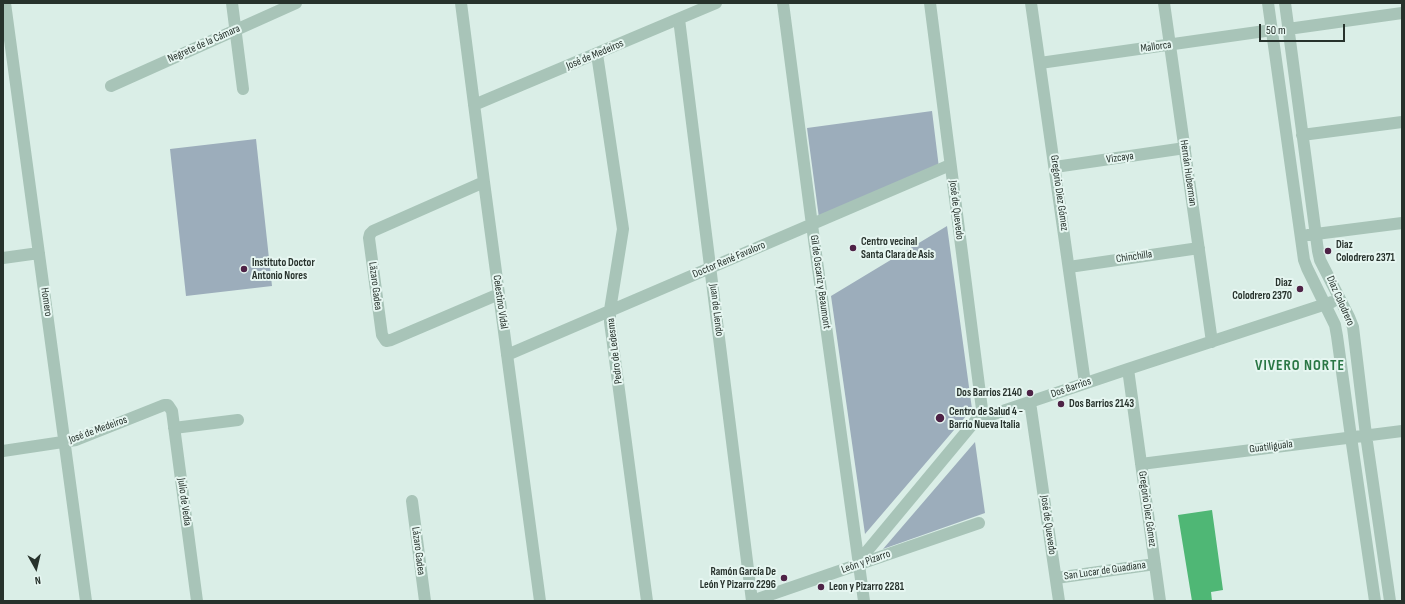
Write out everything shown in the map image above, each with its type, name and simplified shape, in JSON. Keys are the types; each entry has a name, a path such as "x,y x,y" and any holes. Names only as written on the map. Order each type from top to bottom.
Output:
{"street":[{"name":"Homero","path":"5,3 8,61 39,253 86,601"},
{"path":"232,3 243,89"},
{"name":"Negrete de la Cámara","path":"111,86 296,3"},
{"name":"Celestino Vidal","path":"461,3 540,601"},
{"name":"José de Medeiros","path":"474,105 716,3"},
{"name":"Gil de Oscariz y Beaumont","path":"784,3 812,224 864,601"},
{"name":"José de Quevedo","path":"930,3 983,417"},
{"name":"Gregorio Diez Gómez","path":"1031,3 1070,267 1085,383"},
{"name":"Hernán Huberman","path":"1164,3 1212,342"},
{"name":"Díaz Colodrero","path":"1268,3 1304,260 1335,325 1375,601"},
{"name":"Díaz Colodrero","path":"1285,3 1318,251 1320,260 1353,327 1366,435 1390,601"},
{"path":"1288,29 1402,13"},
{"name":"Juan de Liendo","path":"679,19 752,601"},
{"name":"Mallorca","path":"1040,63 1272,30"},
{"name":"Pedro de Ledesma","path":"597,54 623,230 610,310 610,322 647,601"},
{"path":"1302,135 1402,122"},
{"name":"Vizcaya","path":"1055,167 1185,148"},
{"name":"Doctor René Favaloro","path":"507,355 950,165"},
{"name":"Läzaro Gadea","path":"484,182 373,231 370,234 369,238 382,335 386,341 391,340 499,294"},
{"path":"1301,236 1402,223"},
{"name":"Chinchilla","path":"1070,267 1198,248"},
{"path":"3,258 39,253"},
{"name":"Dos Barrios","path":"859,563 972,424 983,417 1341,300"},
{"name":"Gregorio Diez Gómez","path":"1128,369 1160,601"},
{"name":"José de Quevedo","path":"1030,402 1059,601"},
{"name":"José de Medeiros","path":"3,451 76,440 164,405 168,405"},
{"name":"Julio de Vedia","path":"168,405 172,411 197,601"},
{"path":"174,428 238,420"},
{"name":"Guatiliguala","path":"1141,464 1402,430"},
{"name":"Lázaro Gadea","path":"412,501 425,601"},
{"name":"León y Pizarro","path":"752,601 979,523"},
{"name":"San Lucar de Guadiana","path":"1056,578 1155,564"}],"shaded area":[{"path":"932,111 939,168 819,218 807,128"},
{"path":"256,139 272,286 186,296 170,149"},
{"path":"947,226 972,409 865,534 831,296"},
{"path":"975,442 985,513 883,549"}],"building":[{"path":"1212,510 1223,590 1211,592 1212,601 1192,601 1178,515"}],"place":[{"name":"Centro vecinal Santa Clara de Asis","path":"853,248"},
{"name":"Diaz Colodrero 2371","path":"1328,251"},
{"name":"Instituto Doctor Antonio Nores","path":"244,269"},
{"name":"Diaz Colodrero 2370","path":"1300,289"},
{"name":"Dos Barrios 2140","path":"1030,393"},
{"name":"Dos Barrios 2143","path":"1061,404"},
{"name":"Centro de Salud 4 - Barrio Nueva Italia","path":"940,418"},
{"name":"Ramón García De León Y Pizarro 2296","path":"784,578"},
{"name":"Leon y Pizarro 2281","path":"821,587"}],"district":[{"name":"VIVERO NORTE","path":"1300,366"}]}
